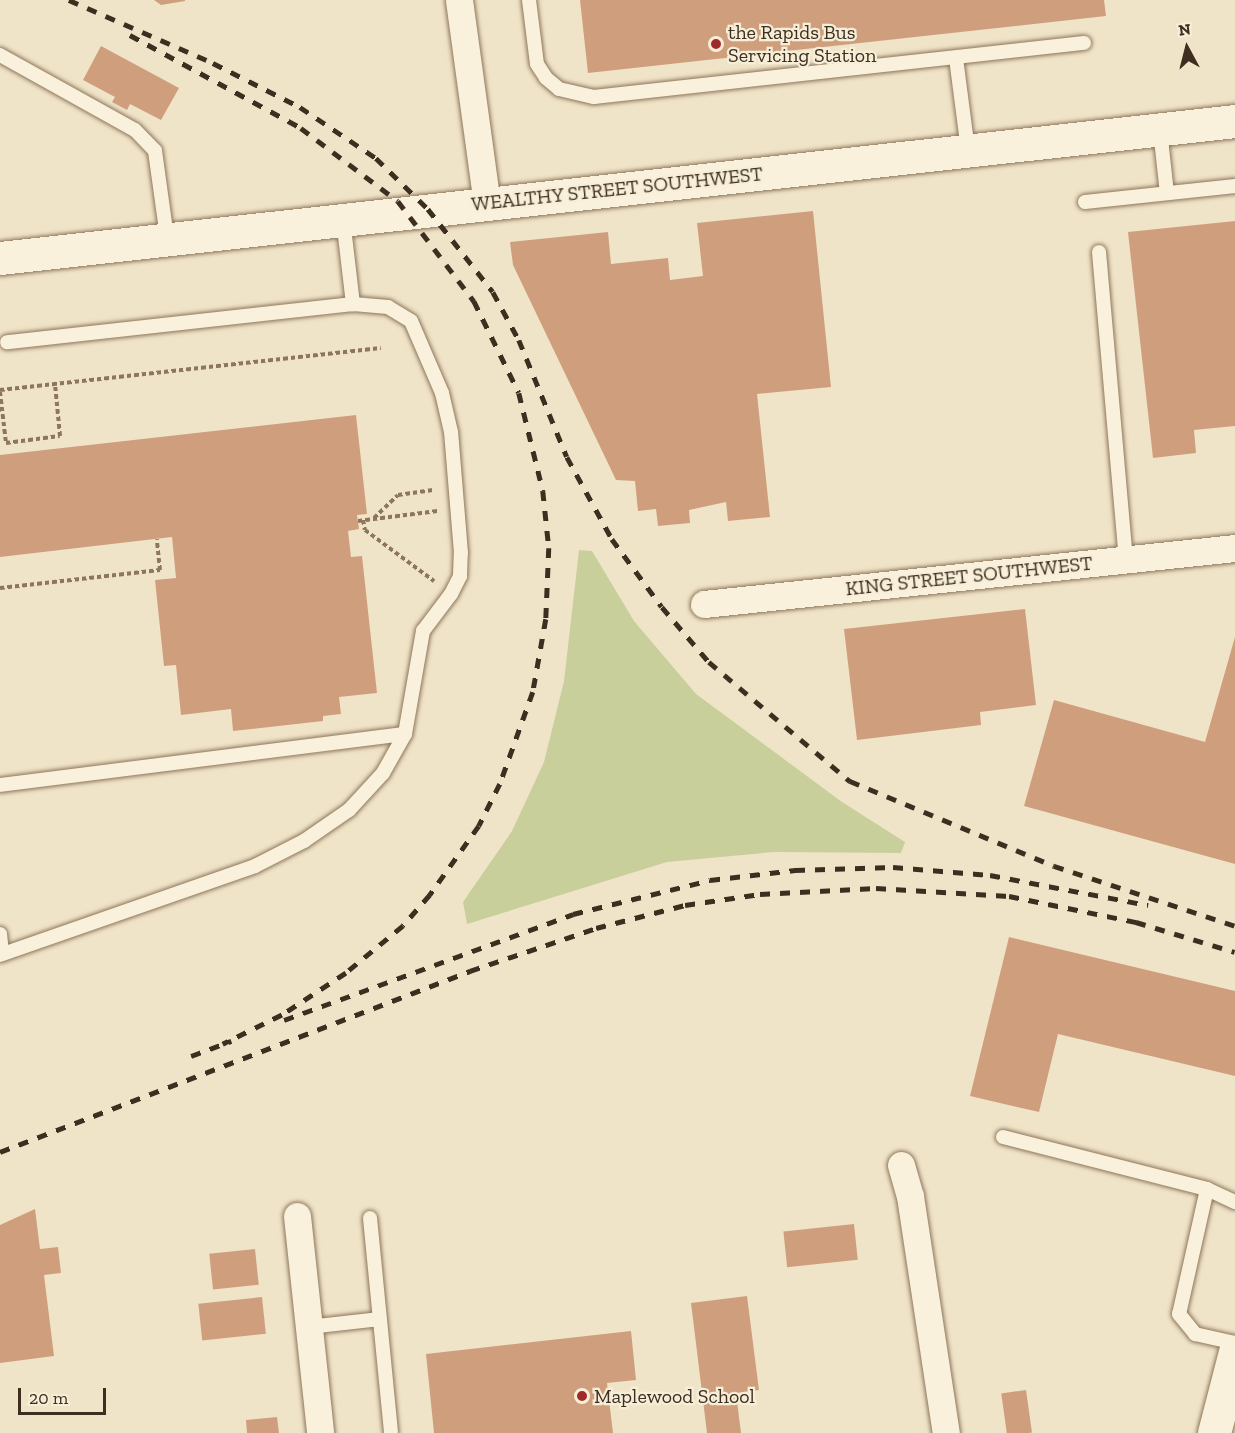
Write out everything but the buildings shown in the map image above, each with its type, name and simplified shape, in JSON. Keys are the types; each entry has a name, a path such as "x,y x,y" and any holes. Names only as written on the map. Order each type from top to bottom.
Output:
{"main road":[{"name":"WEALTHY STREET SOUTHWEST","path":"0,258 343,218 1235,122"},
{"path":"1214,1433 1233,1370"}],"street":[{"path":"459,0 487,204"},
{"name":"KING STREET SOUTHWEST","path":"704,604 1235,548"},
{"path":"901,1166 910,1196 946,1433"},
{"path":"297,1216 320,1433"}],"lane":[{"path":"529,0 537,64 559,89 574,95 594,97 1084,43"},
{"path":"0,55 135,130 155,152 167,238"},
{"path":"956,58 968,151"},
{"path":"1160,130 1167,193"},
{"path":"1085,202 1235,186"},
{"path":"343,218 353,304"},
{"path":"1099,252 1126,560"},
{"path":"0,934 1,954 195,890 304,841 349,810 383,773 405,734 423,631 451,594 460,576 457,487 442,393 411,321 388,307 353,304 7,342"},
{"path":"0,785 405,734"},
{"path":"1003,1137 1207,1189 1235,1202"},
{"path":"1207,1189 1179,1314 1195,1334 1235,1343"},
{"path":"370,1218 391,1432"},
{"path":"309,1327 380,1319"}],"path":[{"path":"54,384 60,436 6,443 0,391 54,384 381,348"},
{"path":"372,519 398,495 457,487"},
{"path":"358,521 458,509"},
{"path":"363,520 365,530 451,594"},
{"path":"0,588 160,570 157,539"}],"green space":[{"path":"579,550 592,551 634,621 696,694 842,802 905,842 901,853 774,852 667,862 467,924 463,902 512,831 544,762 564,681"}],"railway":[{"path":"69,0 213,63 300,107 376,158 428,209 493,292 519,340 567,457 612,539 662,607 709,662 850,781 1054,866 1235,926"},
{"path":"130,35 301,128 398,201 474,301 519,393 543,491 549,548 546,619 533,692 500,784 479,826 430,895 403,926 346,973 282,1015 223,1044"},
{"path":"284,1020 573,914 710,880 795,870 893,867 990,875 1148,905"},
{"path":"0,1152 470,971 596,928 685,905 760,894 876,888 1009,896 1136,922 1235,952"},
{"path":"191,1056 231,1041"}],"place":[{"name":"the Rapids Bus Servicing Station","path":"716,44"},
{"name":"Maplewood School","path":"582,1396"}]}
